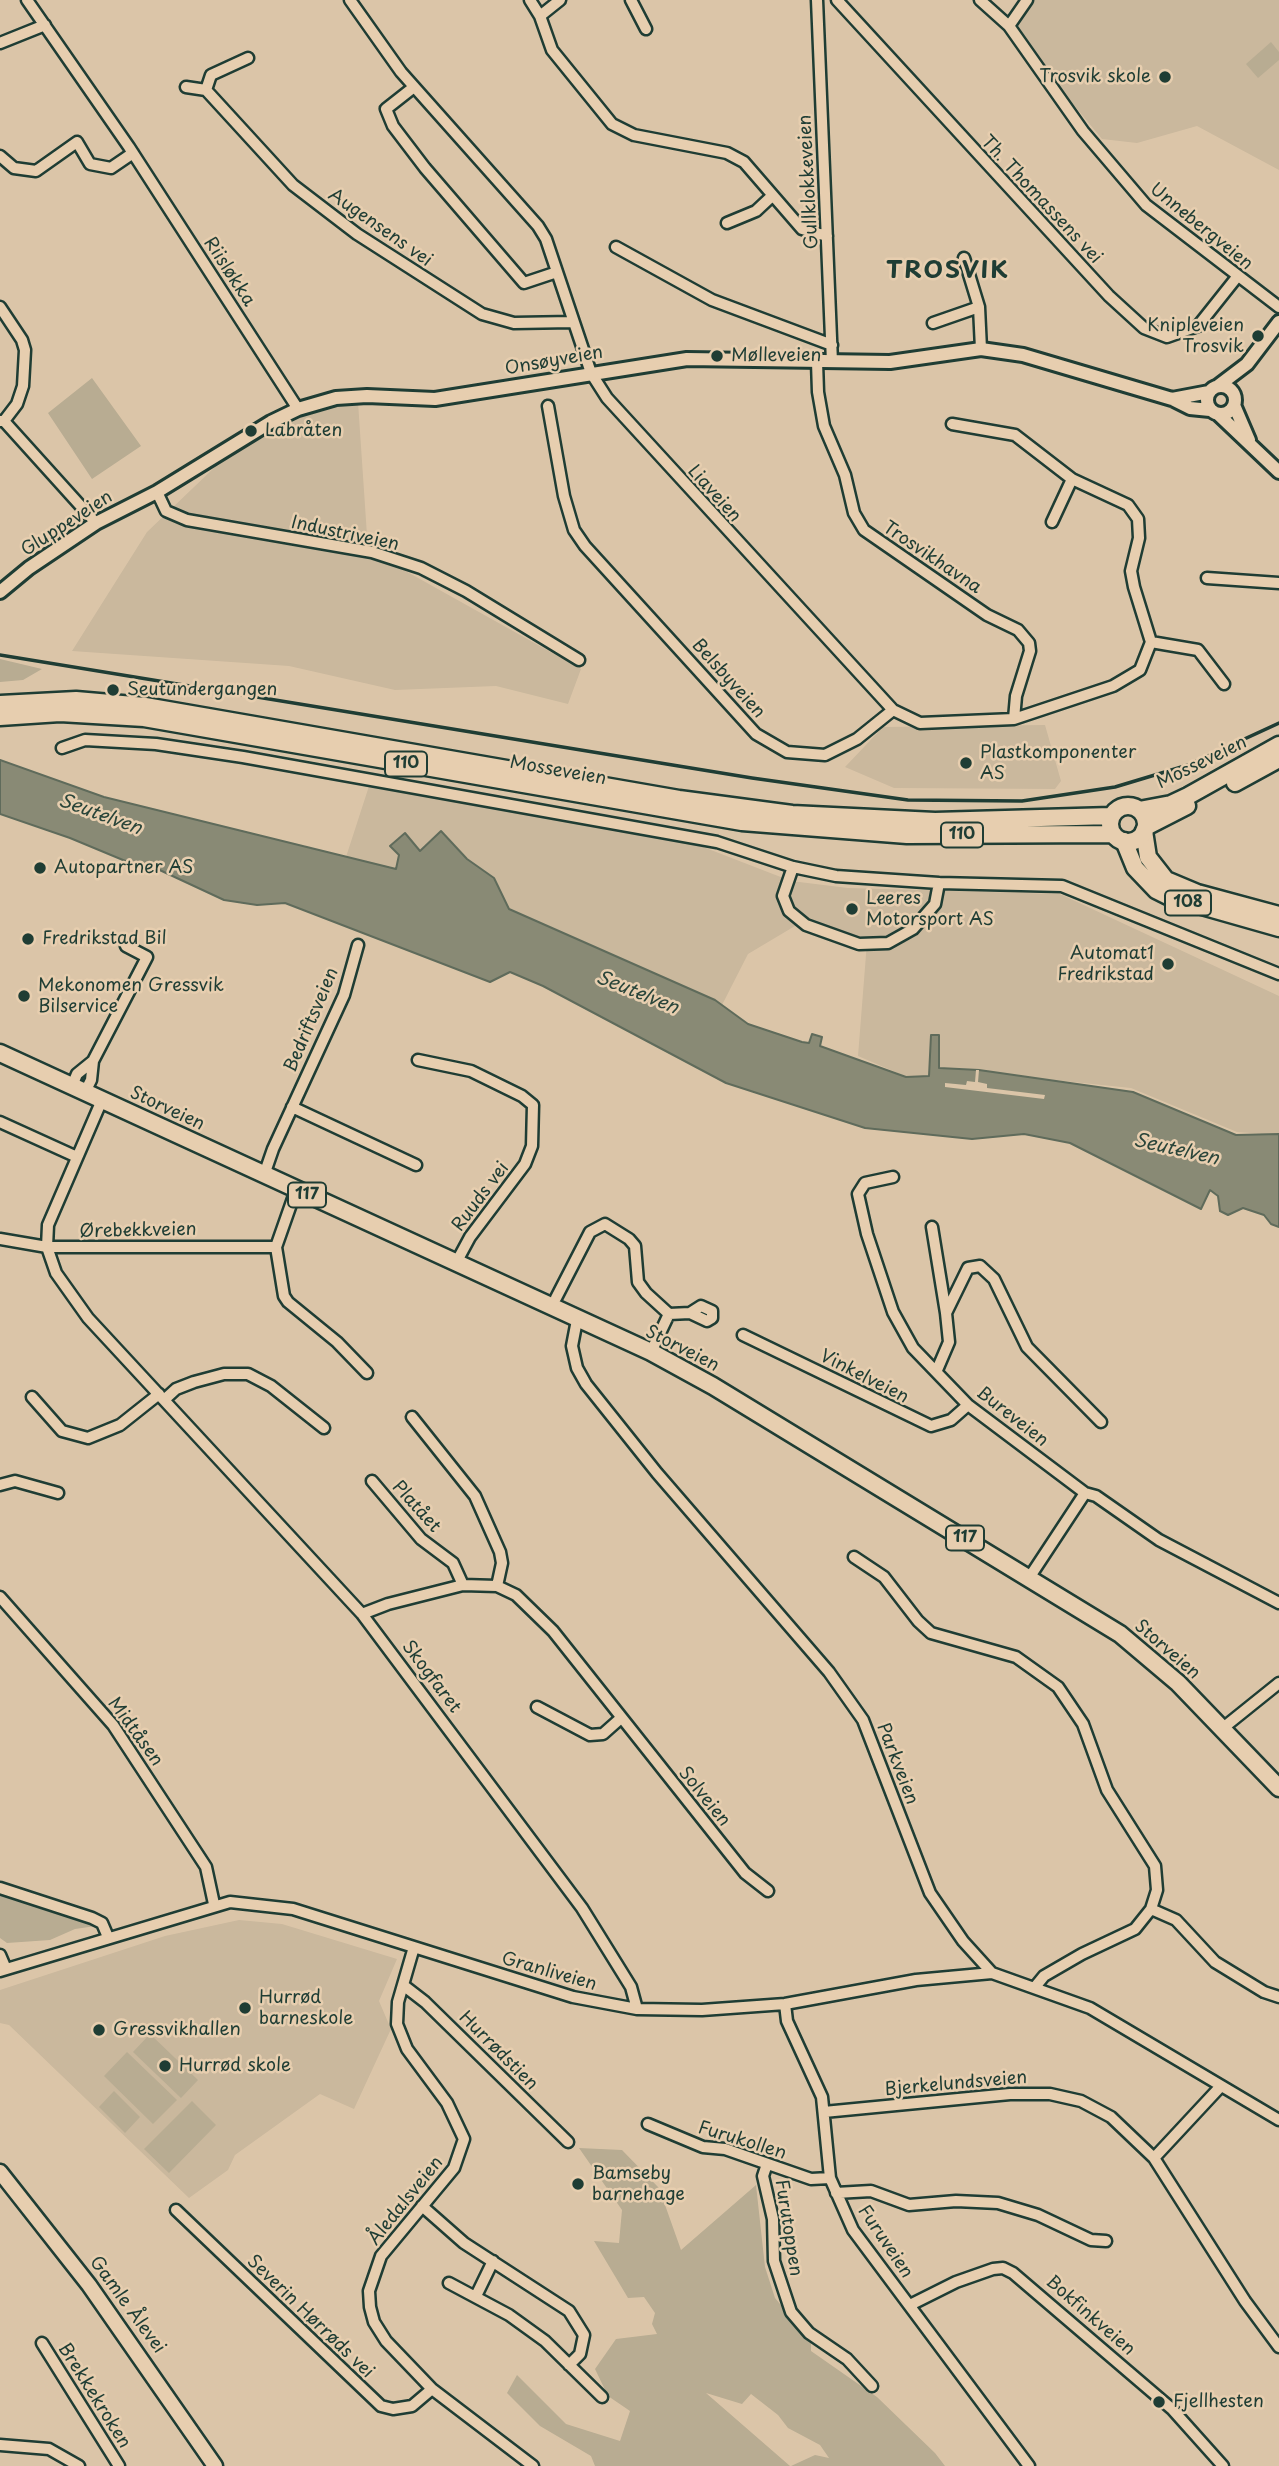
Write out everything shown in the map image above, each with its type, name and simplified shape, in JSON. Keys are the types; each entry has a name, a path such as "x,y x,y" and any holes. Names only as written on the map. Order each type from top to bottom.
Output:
{"main road":[{"name":"Mosseveien","path":"0,704 76,700 145,706 679,799 792,814 934,821 1111,816"},
{"name":"Mosseveien","path":"0,717 60,713 144,718 756,823 906,835 1118,838"},
{"name":"Mosseveien","path":"1139,810 1171,804 1279,745"},
{"name":"Mosseveien","path":"1145,829 1279,759"},
{"name":"110","path":"1111,816 1126,805 1139,810"},
{"path":"1139,810 1145,817 1145,829"},
{"path":"1111,816 1118,838"},
{"name":"110","path":"1118,838 1138,839 1145,829"},
{"name":"108","path":"1145,829 1147,857 1167,880 1197,893 1279,915"},
{"name":"108","path":"1118,838 1135,868 1156,890 1170,897 1279,928"},
{"name":"Storveien","path":"0,1053 651,1352 724,1392 1120,1634 1178,1683 1279,1788"},
{"name":"Gamle Ålevei","path":"0,2172 97,2296 215,2466"}],"street":[{"name":"Riisløkka","path":"27,0 133,153 299,409"},
{"name":"Liaveien","path":"350,0 414,87 538,226 557,272 591,373 623,417 892,710"},
{"path":"530,0 540,16 552,50 612,124 634,135 727,153 752,169 772,197 802,229 827,236"},
{"path":"540,16 560,0"},
{"path":"631,0 646,29"},
{"name":"Gullklokkeveien","path":"817,0 832,362"},
{"name":"Th. Thomassens vei","path":"837,0 1109,296 1144,328 1167,337 1198,326 1237,277"},
{"name":"Unnebergveien","path":"980,0 1009,26 1087,136 1139,197 1237,277 1279,307"},
{"path":"1009,26 1027,0"},
{"path":"0,43 45,26"},
{"path":"186,87 206,90 211,75 248,58"},
{"path":"414,87 386,109 393,125 425,168 524,283 557,272"},
{"name":"Augensens vei","path":"206,90 293,185 357,234 465,305 514,323 572,322"},
{"path":"0,156 14,168 36,171 77,142 90,164 111,168 133,153"},
{"path":"727,223 756,211 772,197"},
{"path":"616,247 712,300 832,345"},
{"path":"964,258 979,307 981,349"},
{"path":"0,307 22,340 25,351 23,386 18,404 2,421 96,523"},
{"path":"933,323 979,307"},
{"path":"1247,364 1228,412 1214,412 1207,401 1214,389 1247,364 1279,323"},
{"name":"Onsøyveien","path":"157,492 269,423 299,409 336,398 356,396 435,399 687,359 890,362 981,349 1023,355 1172,400 1190,408 1214,412 1249,441 1279,472"},
{"name":"Trosvikhavna","path":"817,362 818,392 824,426 845,475 854,513 864,530 987,615 1018,630 1029,643 1030,651 1016,696 1014,719"},
{"path":"1214,389 1229,388 1234,401"},
{"name":"Onsøyveien","path":"1172,400 1214,389"},
{"name":"Onsøyveien","path":"1234,401 1249,441"},
{"name":"Belsbyveien","path":"548,406 564,496 574,530 585,546 756,734 787,752 825,755 857,739 892,710"},
{"path":"892,710 920,723 1014,719 1113,686 1140,670 1151,642 1131,570 1139,538 1138,519 1128,505 1072,479 1015,435 952,424"},
{"path":"1052,522 1072,479"},
{"name":"Industriveien","path":"157,492 166,511 187,520 372,552 421,568 466,591 579,660"},
{"name":"Gluppeveien","path":"0,592 29,568 96,523 157,492"},
{"path":"1207,578 1279,583"},
{"path":"1151,642 1198,650 1224,684"},
{"path":"62,748 85,740 204,751 717,842 793,867 836,876 939,883 1062,886 1279,974"},
{"path":"793,867 783,896 789,911 806,926 859,943 888,943 913,929 935,904 939,883"},
{"name":"Bedriftsveien","path":"260,1174 344,995 358,945"},
{"path":"78,1089 77,1074 93,1060 147,957 126,946"},
{"name":"Ruuds vei","path":"418,1060 471,1071 522,1096 533,1105 532,1146 525,1164 470,1237 456,1264"},
{"path":"47,1247 48,1225 102,1100"},
{"path":"292,1107 416,1165"},
{"path":"0,1122 76,1157"},
{"name":"Bureveien","path":"893,1177 865,1183 859,1189 864,1222 901,1331 913,1348 968,1405 1085,1493 1096,1496 1159,1539 1279,1603"},
{"path":"296,1190 276,1247 288,1302 337,1342 367,1373"},
{"path":"556,1298 590,1232 605,1224 635,1246 638,1282 669,1314 690,1313"},
{"path":"932,1227 949,1342 937,1370"},
{"name":"Ørebekkveien","path":"0,1239 47,1247 276,1247"},
{"name":"Skogfaret","path":"47,1247 66,1291 362,1614 582,1908 631,1987 637,2009"},
{"path":"946,1313 968,1268 974,1265 986,1269 994,1279 1027,1347 1101,1422"},
{"path":"651,1352 669,1314"},
{"name":"Parkveien","path":"577,1320 572,1346 577,1368 586,1384 657,1473 849,1698 874,1745 938,1909 992,1973"},
{"name":"Vinkelveien","path":"743,1335 931,1426 951,1420 968,1405"},
{"path":"32,1397 62,1431 88,1438 132,1417 176,1389 224,1374 248,1374 271,1386 324,1428"},
{"path":"412,1417 475,1496 500,1552 502,1563 497,1586"},
{"path":"0,1485 15,1481 58,1493"},
{"name":"Platået","path":"372,1481 421,1539 453,1563 463,1585"},
{"path":"1029,1578 1085,1493"},
{"path":"854,1557 884,1577 918,1621 931,1633 1016,1657 1058,1687 1083,1724 1107,1790 1155,1866 1157,1890 1151,1909 1135,1928 1044,1976 1035,1987"},
{"name":"Solveien","path":"362,1614 388,1604 463,1585 497,1586 516,1595 535,1611 745,1873 768,1891"},
{"name":"Midtåsen","path":"0,1597 113,1725 206,1867 214,1905"},
{"path":"1223,1728 1279,1683"},
{"path":"537,1707 590,1735 603,1734 621,1718"},
{"path":"0,1888 92,1918 102,1923 108,1937"},
{"name":"Granliveien","path":"3,1970 214,1905 248,1903 293,1909 573,1997 637,2009 702,2010 785,2004 916,1980 992,1973"},
{"path":"1151,1909 1176,1920 1215,1962 1264,1992 1279,1997"},
{"name":"Åledalsveien","path":"414,1947 396,2015 400,2036 447,2103 464,2139 454,2168 380,2256 369,2291 370,2307 374,2322 387,2341 432,2389 533,2466"},
{"path":"0,1955 3,1970"},
{"path":"992,1973 1090,2008 1279,2120"},
{"name":"Hurrødstien","path":"403,1985 425,2002 568,2142"},
{"name":"Furuveien","path":"785,2004 787,2021 822,2097 830,2178 853,2230 1028,2466"},
{"path":"1154,2158 1221,2086"},
{"name":"Bjerkelundsveien","path":"824,2112 1010,2094 1049,2094 1082,2101 1111,2117 1154,2158 1245,2301 1279,2347"},
{"name":"Furukollen","path":"648,2124 703,2147 725,2149 811,2179 830,2178"},
{"name":"Furutoppen","path":"767,2164 763,2176 773,2219 774,2261 786,2300 799,2323 829,2352 847,2359 872,2386"},
{"path":"836,2193 871,2191 909,2205 956,2201 998,2203 1038,2215 1091,2240 1106,2241"},
{"path":"422,2206 449,2232 552,2298 580,2323 584,2335 583,2345 580,2354 569,2365"},
{"name":"Severin Hørrøds vei","path":"176,2210 381,2406 393,2409 412,2406 432,2389"},
{"path":"476,2296 493,2261"},
{"name":"Bokfinkveien","path":"910,2305 978,2274 1003,2268 1013,2273 1163,2400 1223,2466"},
{"path":"449,2283 476,2296 545,2341 602,2396"},
{"name":"Brekkekroken","path":"42,2343 119,2466"},
{"path":"0,2445 49,2449 79,2466"}],"shaded area":[{"name":"Trosvik skole","path":"1033,0 1279,0 1279,170 1197,126 1137,143 1102,139 1010,28"},
{"path":"1271,42 1279,52 1279,60 1258,78 1246,64"},
{"path":"92,378 141,446 92,479 48,413"},
{"path":"358,402 368,550 581,669 568,704 496,686 395,690 289,666 72,651 147,532 217,465 293,419"},
{"path":"0,659 42,669 23,680 0,682"},
{"path":"1045,725 1061,781 1055,789 894,788 845,767 883,727"},
{"path":"370,783 667,833 791,881 848,888 1060,894 1279,996 1279,1135 1237,1132 1131,1088 938,1068 939,1036 931,1036 929,1076 907,1077 858,1056 867,942 795,926 748,954 722,1005 509,909 494,878 467,859 441,831 420,851 405,833 391,846 400,855 396,869 346,857"},
{"path":"0,1891 93,1922 96,1926 75,1929 50,1940 7,1943 0,1938"},
{"name":"Hurrød skole","path":"239,1920 282,1924 397,1959 379,2001 391,2029 354,2109 320,2094 235,2155 228,2170 189,2198 9,2025 0,2023 0,1990 165,1936"},
{"name":"Hurrød skole","path":"150,2034 198,2080 181,2098 133,2052"},
{"path":"127,2052 177,2100 153,2124 104,2076"},
{"path":"114,2091 140,2117 125,2133 99,2107"},
{"path":"192,2101 216,2125 169,2173 144,2149"},
{"path":"579,2148 622,2150 659,2188 681,2250 756,2185 765,2267 775,2298 811,2341 811,2351 877,2397 945,2466 791,2466 815,2455 829,2458 820,2445 788,2428 778,2415 751,2394 742,2404 706,2393 790,2466 595,2466 591,2456 540,2426 507,2393 517,2375 566,2424 620,2441 630,2411 608,2396 595,2369 616,2339 657,2334 652,2324 655,2313 644,2297 628,2298 594,2241 619,2243 622,2210"}],"water":[{"name":"Seutelven","path":"0,760 104,797 396,869 399,855 390,846 405,833 420,851 441,831 467,859 494,878 509,909 715,1000 748,1024 802,1042 809,1043 812,1034 822,1037 820,1046 906,1077 929,1076 931,1035 939,1035 939,1068 979,1070 1133,1092 1236,1135 1279,1134 1279,1227 1271,1224 1264,1215 1243,1208 1228,1215 1220,1211 1218,1196 1210,1190 1201,1209 1070,1143 1024,1134 972,1139 865,1128 726,1083 543,986 510,972 490,982 285,903 257,905 224,900 151,866 147,870 70,838 0,814"}],"pier":[{"path":"976,1070 979,1070 978,1082 987,1084 987,1088 1045,1095 1044,1099 945,1087 945,1083 966,1085 967,1081 975,1082"}],"railway":[{"path":"0,655 752,778 908,800 1022,801 1115,787 1188,765 1279,723"}],"place":[{"name":"Trosvik skole","path":"1165,77"},
{"name":"Knipleveien Trosvik","path":"1258,336"},
{"name":"Mølleveien","path":"717,356"},
{"name":"Labråten","path":"251,431"},
{"name":"Seutundergangen","path":"113,690"},
{"name":"Plastkomponenter AS","path":"966,763"},
{"name":"Autopartner AS","path":"40,868"},
{"name":"Leeres Motorsport AS","path":"852,909"},
{"name":"Fredrikstad Bil","path":"28,939"},
{"name":"Automat1 Fredrikstad","path":"1168,964"},
{"name":"Mekonomen Gressvik Bilservice","path":"24,996"},
{"name":"Hurrød barneskole","path":"245,2008"},
{"name":"Gressvikhallen","path":"99,2030"},
{"name":"Hurrød skole","path":"165,2066"},
{"name":"Bamseby barnehage","path":"578,2184"},
{"name":"Fjellhesten","path":"1159,2402"}],"district":[{"name":"TROSVIK","path":"948,271"}]}
